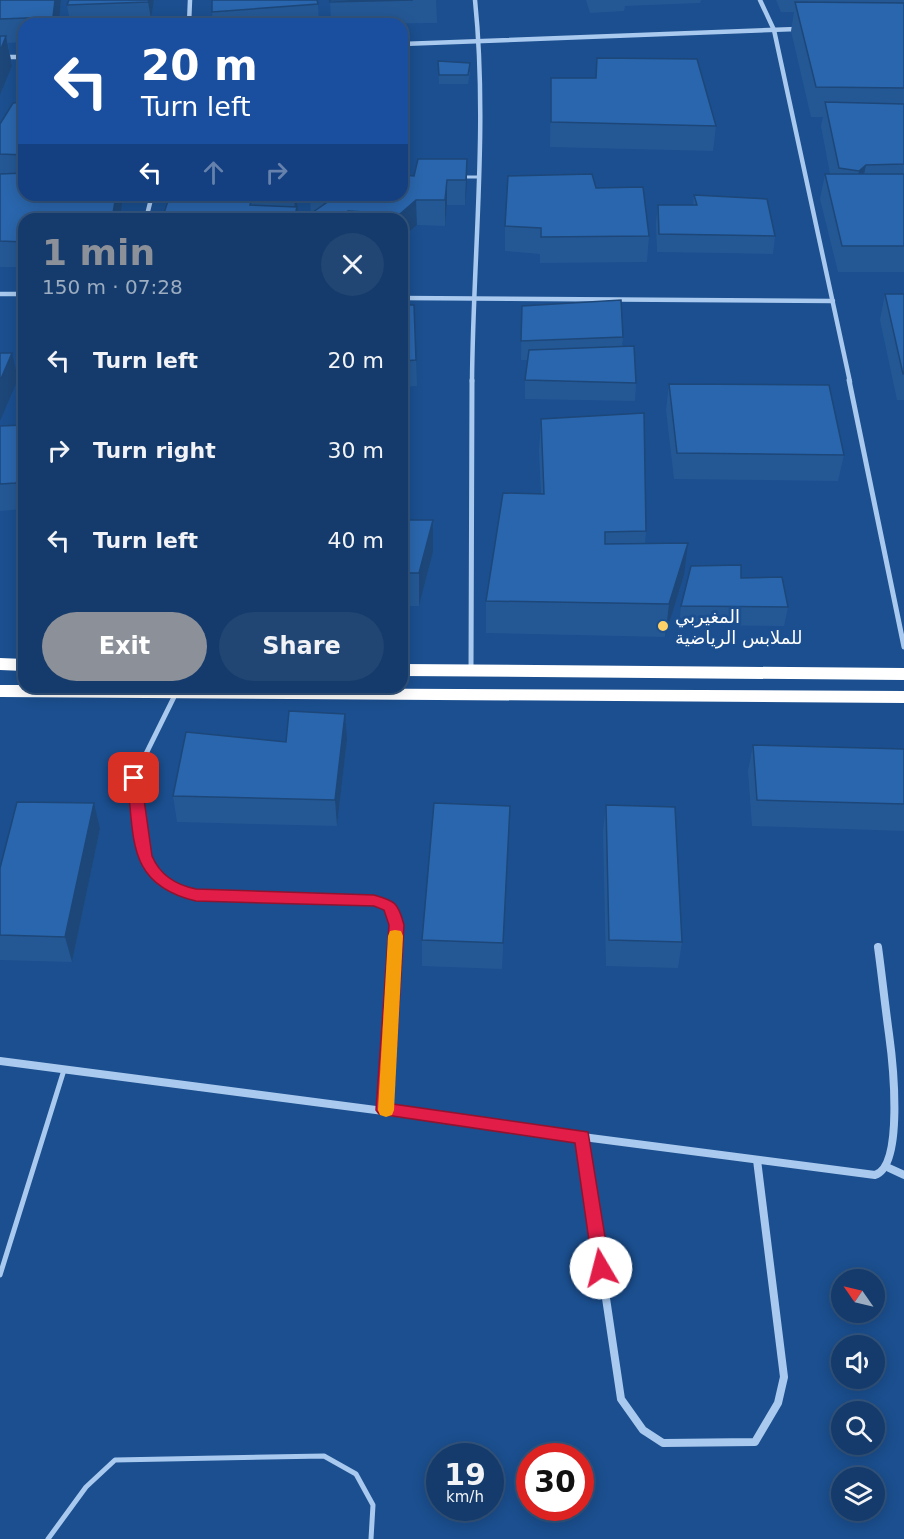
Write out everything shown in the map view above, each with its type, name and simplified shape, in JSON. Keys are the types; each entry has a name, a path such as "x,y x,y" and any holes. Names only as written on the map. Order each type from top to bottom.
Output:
{"highway":[{"path":"0,664 18,664"},
{"path":"408,670 904,674"},
{"path":"0,691 18,691"},
{"path":"408,692 904,697"}],"street":[{"path":"189,18 190,0"},
{"path":"471,670 473,299 479,177 480,40 475,0"},
{"path":"760,0 774,30 833,301 904,647"},
{"path":"408,44 809,29"},
{"path":"0,57 18,57"},
{"path":"0,294 18,294"},
{"path":"408,298 833,301"},
{"path":"176,693 134,778 145,856 150,869 169,886 196,895 374,901 389,905 393,910 396,925 384,1110"},
{"path":"0,1062 384,1110 870,1175 879,1174 889,1168 896,1148 898,1109 878,947"},
{"path":"582,1137 621,1399 643,1430 663,1443 755,1442 778,1403 784,1377 757,1160"},
{"path":"889,1168 904,1175"}],"lane":[{"path":"457,177 479,177"},
{"path":"0,1275 64,1070"},
{"path":"48,1539 78,1493 95,1475 115,1460 324,1456 356,1474 373,1505 371,1539"}],"building":[{"path":"0,0 55,0 53,17 0,19"},
{"path":"69,0 149,0 148,2 67,5"},
{"path":"212,0 317,0 318,4 212,12"},
{"path":"330,0 413,0 330,2"},
{"path":"795,2 904,3 904,88 816,87"},
{"path":"0,36 6,36 0,51"},
{"path":"597,58 697,59 716,126 551,122 551,78 596,78"},
{"path":"438,61 470,63 468,75 439,75"},
{"path":"825,102 904,104 904,164 866,165 859,171 839,168"},
{"path":"13,103 18,103 18,155 0,154 0,124"},
{"path":"418,159 467,159 466,180 447,180 445,200 416,200 401,213 313,212 326,203 318,201 408,201 408,176 414,176"},
{"path":"18,173 18,201 115,201 113,213 18,213 18,242 0,241 0,174"},
{"path":"592,174 596,188 643,187 649,236 541,237 541,228 505,226 508,176"},
{"path":"825,174 904,174 904,246 842,246"},
{"path":"694,195 767,199 775,236 659,234 658,205 697,205"},
{"path":"168,201 251,201 250,205 297,207 296,213 164,213"},
{"path":"885,294 904,294 904,374 903,374"},
{"path":"621,300 623,337 521,341 522,306"},
{"path":"408,305 414,305 416,360 408,361"},
{"path":"634,346 636,383 525,380 529,350"},
{"path":"0,353 12,353 0,381"},
{"path":"669,384 829,385 844,455 677,453"},
{"path":"644,413 646,531 605,532 605,544 688,543 669,604 486,601 503,493 544,494 541,419"},
{"path":"18,425 18,479 16,483 0,484 0,426"},
{"path":"408,520 433,520 419,573 408,573"},
{"path":"741,565 741,578 782,577 788,607 681,606 691,566"},
{"path":"289,711 345,714 335,800 173,796 186,732 286,742"},
{"path":"753,745 904,749 904,804 757,800"},
{"path":"17,802 94,803 65,937 0,935 0,868"},
{"path":"434,803 510,806 503,943 422,940"},
{"path":"606,805 675,807 682,942 609,940"}],"slow traffic":[{"path":"386,1110 384,1110 395,936"}],"place":[{"name":"المغيربي للملابس الرياضية","path":"663,626"}],"route":[{"path":"134,778 145,856 150,869 169,886 196,895 374,901 389,905 393,910 396,925 384,1110 582,1137 601,1268"}]}
